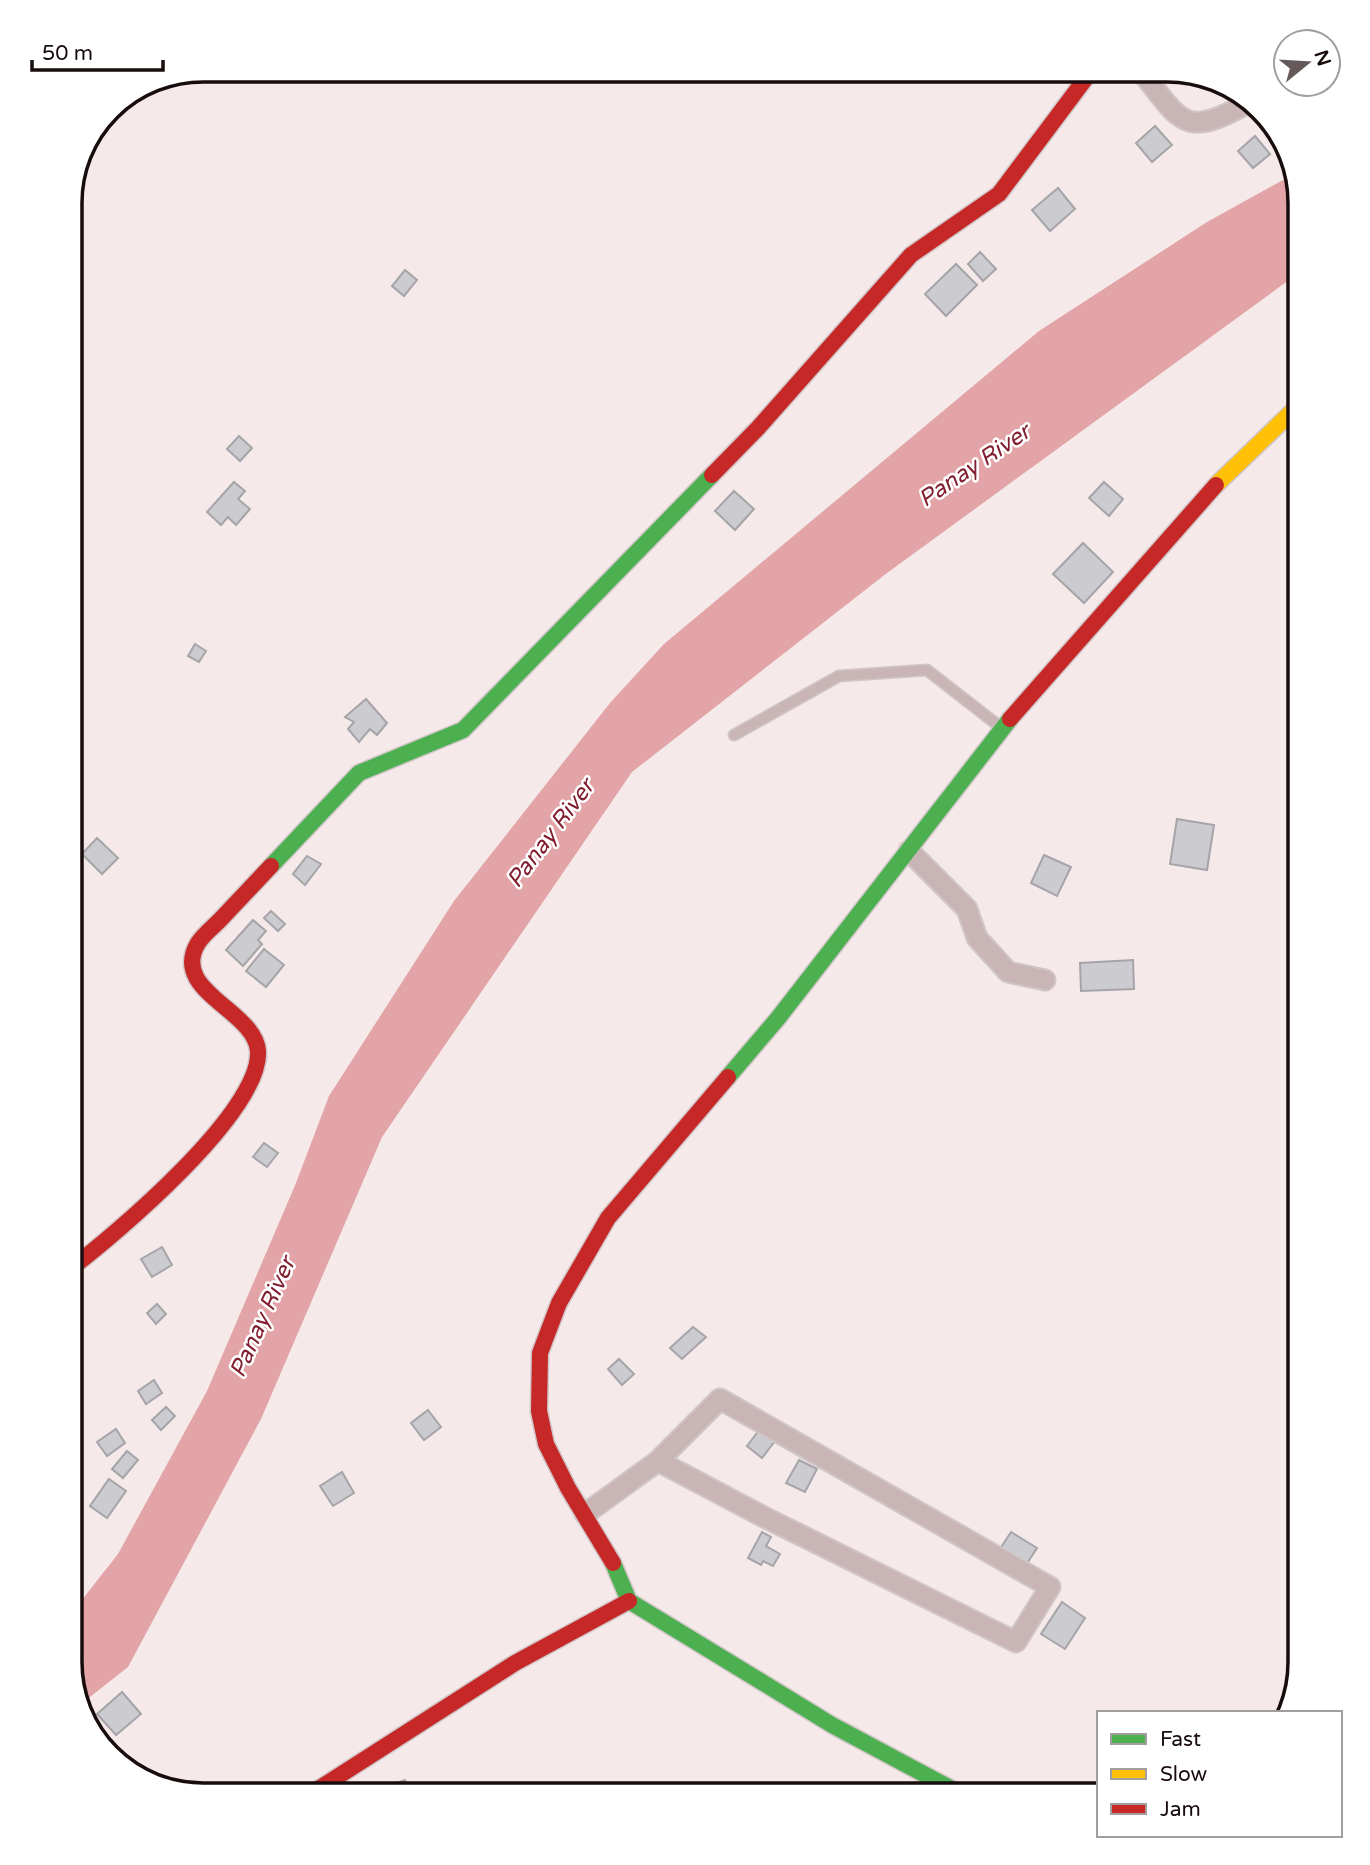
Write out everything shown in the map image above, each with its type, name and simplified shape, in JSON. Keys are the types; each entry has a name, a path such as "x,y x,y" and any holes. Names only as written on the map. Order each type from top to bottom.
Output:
{"street":[{"path":"82,1261 102,1247 184,1167 245,1093 256,1073 258,1049 249,1030 193,978 191,962 197,944 359,773 463,730 758,428 911,255 999,194 1082,83"},
{"path":"1150,83 1176,117 1199,124 1223,117 1241,107"},
{"path":"940,1783 832,1725 628,1601 621,1576 568,1488 546,1444 539,1411 540,1353 559,1303 608,1218 779,1017 1002,729 1205,496 1288,416"},
{"path":"909,851 967,909 977,938 1008,972 1045,980"},
{"path":"585,1514 658,1461 720,1399 1050,1587 1016,1642 658,1461"},
{"path":"329,1782 515,1663 628,1601"}],"lane":[{"path":"734,735 839,676 927,670 1002,729"}],"water":[{"name":"Panay River","path":"1285,179 1288,281 887,573 632,772 382,1137 261,1419 128,1667 88,1699 82,1662 82,1600 118,1554 207,1391 296,1183 329,1096 454,901 610,703 664,644 1039,331 1207,222"}],"building":[{"path":"1155,126 1172,145 1152,162 1136,143"},
{"path":"1255,136 1270,154 1253,168 1238,151"},
{"path":"1058,188 1075,209 1050,231 1032,210"},
{"path":"980,252 996,269 983,281 968,264"},
{"path":"956,264 977,285 946,316 925,294"},
{"path":"405,270 417,280 404,296 392,286"},
{"path":"239,436 252,448 240,461 227,449"},
{"path":"234,482 245,491 238,499 250,509 236,525 228,517 221,525 207,512"},
{"path":"1104,482 1123,499 1109,516 1089,498"},
{"path":"734,491 754,509 735,530 715,511"},
{"path":"1083,543 1113,572 1084,603 1053,574"},
{"path":"195,644 206,651 199,662 188,656"},
{"path":"366,699 387,723 377,735 370,729 359,742 348,729 354,722 345,717"},
{"path":"1177,819 1214,825 1207,870 1170,864"},
{"path":"97,838 118,858 102,874 83,853"},
{"path":"1044,855 1071,867 1057,896 1031,883"},
{"path":"307,856 321,864 305,885 293,874"},
{"path":"271,911 285,924 278,931 264,918"},
{"path":"253,920 266,931 258,940 262,944 243,966 226,950"},
{"path":"264,949 284,965 266,987 246,971"},
{"path":"1133,960 1134,989 1081,991 1080,963"},
{"path":"264,1143 278,1153 267,1167 253,1157"},
{"path":"162,1247 172,1265 152,1277 141,1259"},
{"path":"157,1304 166,1314 156,1324 147,1313"},
{"path":"693,1327 706,1337 682,1359 670,1348"},
{"path":"619,1359 634,1374 622,1385 608,1369"},
{"path":"154,1380 162,1393 146,1404 138,1391"},
{"path":"166,1407 175,1416 161,1430 152,1420"},
{"path":"428,1410 441,1427 424,1440 411,1423"},
{"path":"116,1429 125,1443 107,1456 97,1442"},
{"path":"760,1429 775,1441 762,1458 747,1446"},
{"path":"127,1451 138,1460 123,1478 112,1469"},
{"path":"799,1460 817,1469 805,1492 786,1483"},
{"path":"342,1472 354,1493 333,1506 320,1486"},
{"path":"109,1479 126,1491 107,1518 90,1506"},
{"path":"762,1532 771,1537 766,1546 780,1554 773,1566 763,1561 761,1565 748,1558"},
{"path":"1011,1532 1037,1548 1026,1565 1000,1549"},
{"path":"1062,1602 1085,1618 1065,1649 1041,1634"},
{"path":"122,1692 141,1714 116,1735 97,1714"}],"traffic: fast":[{"path":"271,866 359,773 463,730 712,475"},
{"path":"728,1077 779,1017 1010,719"},
{"path":"613,1563 629,1601 832,1725 940,1783"}],"traffic: slow":[{"path":"1216,485 1288,416"}],"traffic: jam":[{"path":"712,475 758,428 911,255 999,194 1082,83"},
{"path":"1010,719 1216,485"},
{"path":"82,1259 119,1229 183,1169 237,1105 253,1076 258,1051 253,1037 243,1024 203,987 195,974 192,960 203,937 271,866"},
{"path":"613,1563 568,1488 546,1444 539,1411 540,1353 559,1303 608,1218 728,1077"},
{"path":"329,1782 515,1663 629,1601"}]}
